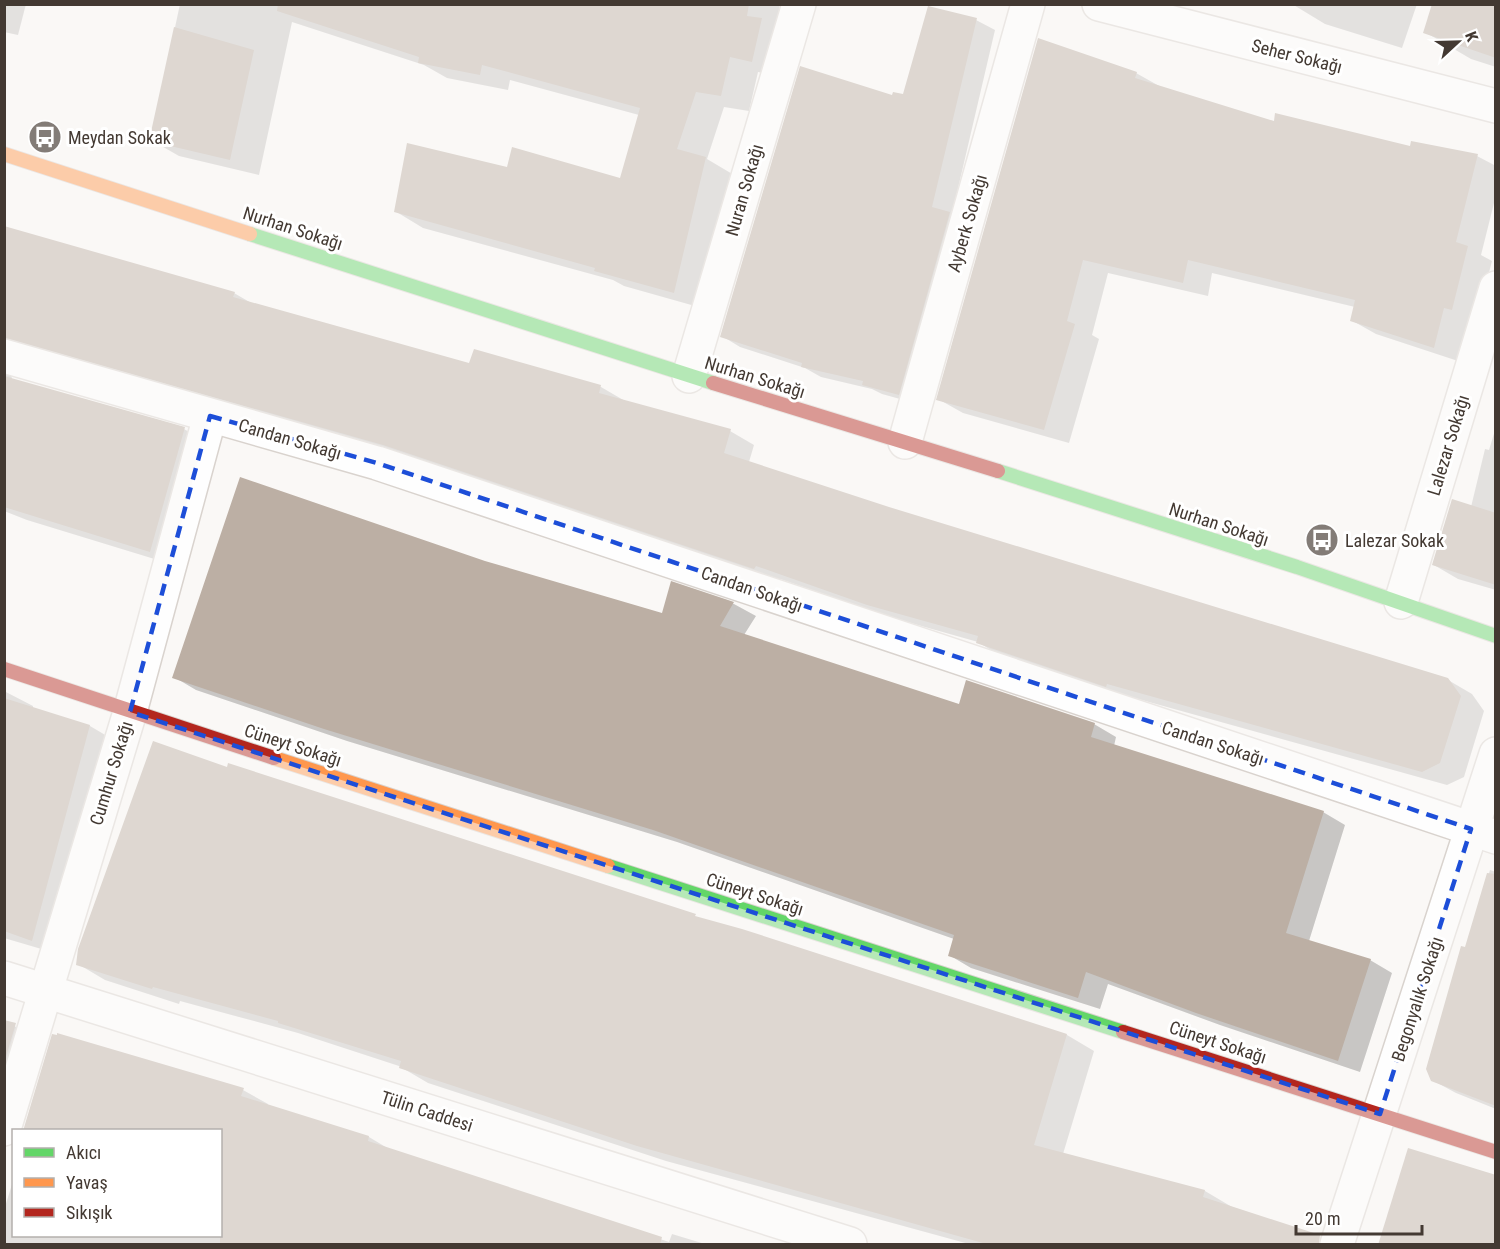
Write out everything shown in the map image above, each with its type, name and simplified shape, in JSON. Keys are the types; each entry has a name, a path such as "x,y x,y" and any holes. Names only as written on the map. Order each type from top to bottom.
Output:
{"street":[{"name":"Nuran Sokağı","path":"689,376 799,4"},
{"name":"Ayberk Sokağı","path":"905,442 1028,4"},
{"name":"Seher Sokağı","path":"1099,4 1201,17 1496,106"},
{"name":"Nurhan Sokağı","path":"4,154 689,376 905,442 1401,602 1496,636"},
{"name":"Lalezar Sokağı","path":"1401,602 1496,288"},
{"name":"Candan Sokağı","path":"4,356 377,464 1483,833"},
{"name":"Cumhur Sokağı","path":"4,1129 130,712 210,416"},
{"name":"Cüneyt Sokağı","path":"4,669 130,712 1496,1152"},
{"name":"Begonyalık Sokağı","path":"1337,1245 1380,1114 1483,833 1496,754"},
{"name":"Tülin Caddesi","path":"4,978 850,1245"}],"highlighted area":[{"path":"210,416 377,463 1471,829 1380,1114 130,712"}],"building":[{"path":"278,4 749,4 747,16 762,18 752,62 730,57 721,96 696,92 677,149 706,157 674,293 594,271 595,268 394,212 407,143 507,167 512,147 620,178 640,108 482,65 480,75 418,63 419,57 277,11"},
{"path":"1432,4 1496,4 1496,58 1423,33"},
{"path":"928,6 977,18 932,207 950,212 899,395 862,385 863,381 801,367 802,363 720,337 800,66 892,95 893,92 903,94"},
{"path":"174,27 254,50 230,160 149,141"},
{"path":"1038,38 1137,72 1135,78 1274,121 1275,113 1410,146 1411,141 1478,154 1456,242 1468,246 1452,310 1444,308 1434,348 1350,321 1355,300 1188,260 1183,283 1083,260 1067,321 1075,324 1044,430 936,400"},
{"path":"4,226 235,292 233,297 469,363 474,349 601,385 599,393 731,429 724,453 889,507 1448,678 1461,696 1440,763 1422,772 1107,684 1106,687 976,643 978,636 867,605 756,566 754,569 383,445 4,338"},
{"path":"4,376 185,427 150,552 4,507"},
{"path":"240,477 485,561 662,613 671,581 734,602 720,626 959,704 966,680 1095,723 1091,737 1324,811 1286,933 1371,959 1338,1061 1196,1013 1086,972 1078,998 948,956 954,935 653,830 324,729 172,678"},
{"path":"1452,499 1496,513 1496,585 1432,565"},
{"path":"4,698 90,725 32,941 4,931"},
{"path":"153,741 227,767 228,763 696,914 695,916 742,929 1067,1034 1034,1145 1205,1190 1203,1197 1320,1235 1319,1245 990,1245 637,1146 399,1068 401,1061 278,1023 278,1021 153,987 152,989 76,965 78,949"},
{"path":"1487,873 1496,874 1496,1106 1431,1081 1426,1069 1461,946 1465,947"},
{"path":"4,1020 16,1023 4,1063"},
{"path":"57,1033 244,1088 241,1096 369,1136 368,1141 662,1237 660,1245 220,1245 220,1237 222,1237 222,1129 24,1129 52,1034 57,1035"},
{"path":"1408,1148 1496,1175 1496,1245 1378,1245"}],"traffic: fast":[{"path":"250,234 713,383"},
{"path":"998,471 1297,567 1496,636"},
{"path":"608,866 1123,1032"}],"traffic: slow":[{"path":"4,154 250,234"},
{"path":"274,758 608,866"}],"traffic: jam":[{"path":"713,383 998,471"},
{"path":"4,669 274,758"},
{"path":"1123,1032 1496,1152"}],"place":[{"name":"Meydan Sokak","path":"45,137"},
{"name":"Lalezar Sokak","path":"1322,540"}]}
